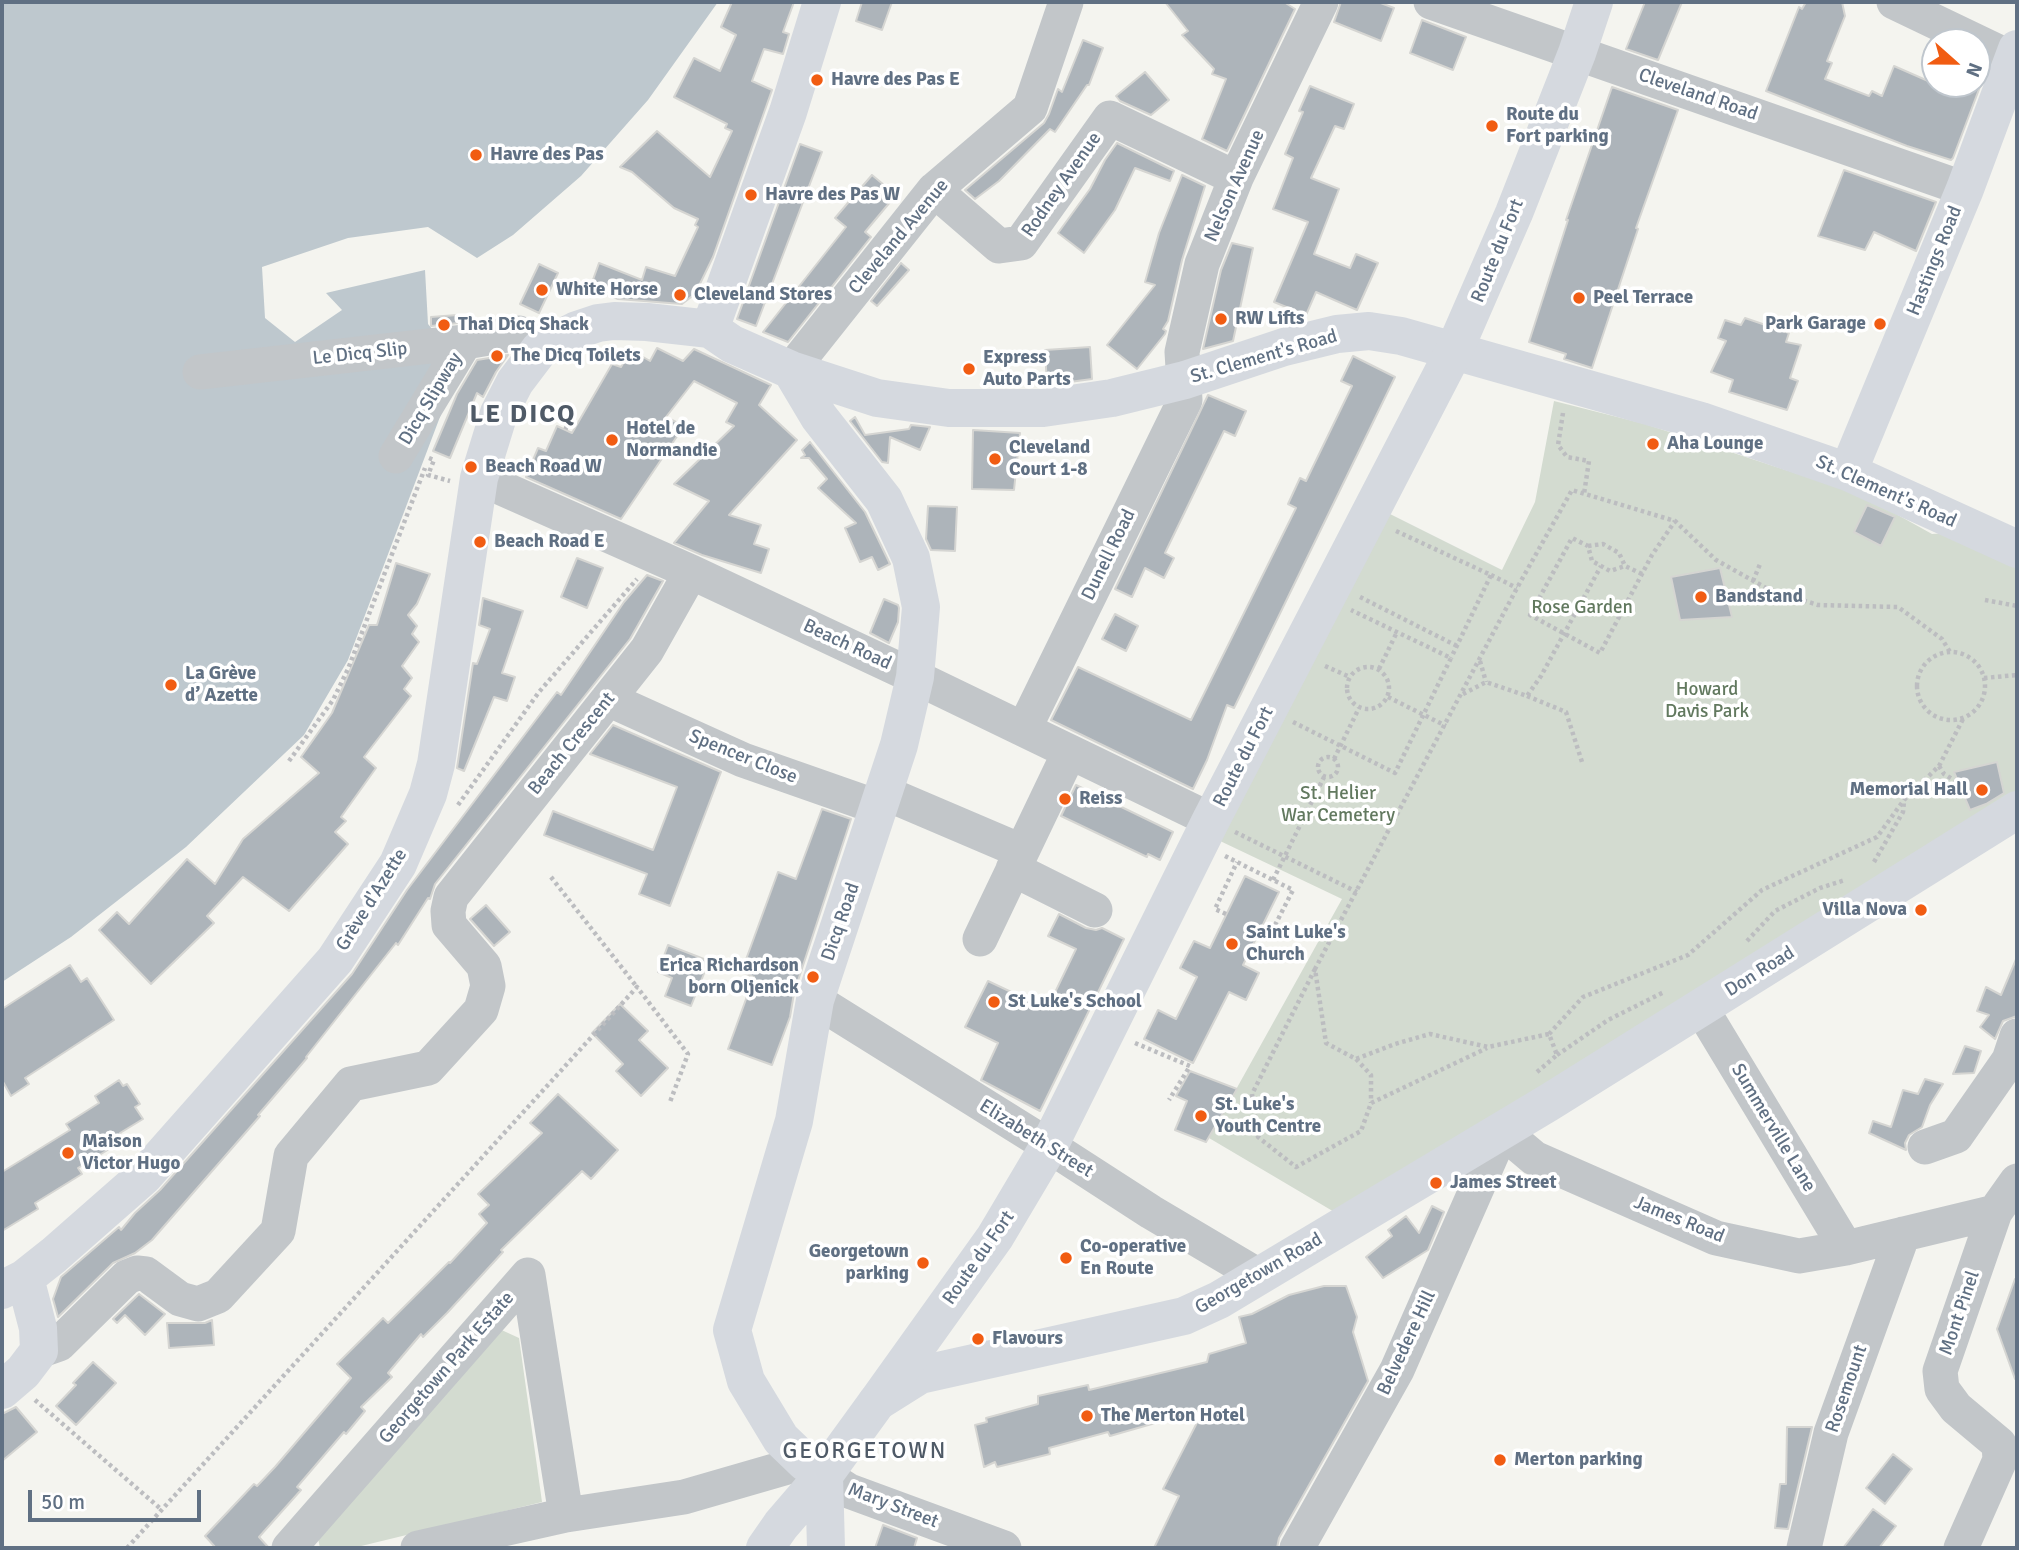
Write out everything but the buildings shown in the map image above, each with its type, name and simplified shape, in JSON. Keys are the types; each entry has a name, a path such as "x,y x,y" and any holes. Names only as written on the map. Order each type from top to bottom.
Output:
{"main road":[{"path":"710,328 788,112 822,2"},
{"name":"Route du Fort","path":"765,1548 815,1469 877,1402 995,1237 1049,1146 1216,837 1454,351 1514,213 1577,53 1594,2"},
{"name":"Hastings Road","path":"1848,472 1965,189 2015,54"},
{"name":"Grève d'Azette","path":"13,1284 144,1176 335,960 398,864 428,794 436,764 479,478 499,413 515,382 530,341 614,321 710,328"},
{"name":"St. Clement's Road","path":"710,328 732,345 791,370 877,398 949,408 1043,408 1112,398 1185,380 1284,347 1337,334 1369,331 1401,336 1701,421 1848,472 2017,549"},
{"name":"Dicq Road","path":"791,370 819,416 884,500 911,558 921,607 915,677 882,800 815,1000 794,1121 732,1330 746,1381 781,1439 815,1469"},
{"name":"Don Road","path":"1502,1131 1687,998 2017,810"},
{"name":"Georgetown Road","path":"877,1402 920,1375 1184,1316 1219,1300 1502,1131"},
{"path":"13,1284 38,1328 39,1351 23,1372 16,1393"},
{"path":"815,1469 826,1548"}],"street":[{"name":"Cleveland Avenue","path":"791,370 934,190 1030,108 1066,2"},
{"name":"Nelson Avenue","path":"1185,380 1182,352 1202,264 1236,178 1321,2"},
{"name":"Cleveland Road","path":"1431,2 1965,189"},
{"path":"1894,2 2015,54"},
{"name":"Rodney Avenue","path":"934,190 999,246 1021,243 1110,118 1236,178"},
{"name":"Le Dicq Slip","path":"200,372 465,342 530,341"},
{"name":"Dicq Slipway","path":"396,456 465,342"},
{"name":"Dunell Road","path":"1024,729 1185,400 1185,380"},
{"name":"Beach Road","path":"479,478 691,572 1024,729 1216,837"},
{"name":"Beach Crescent","path":"39,1351 59,1344 127,1277 137,1273 146,1274 180,1299 198,1304 218,1296 278,1231 291,1156 351,1084 428,1068 481,1010 488,986 484,966 449,925 451,897 647,650 691,572"},
{"name":"Spencer Close","path":"608,699 743,760 882,800 1017,860 1095,910"},
{"path":"980,939 1069,753"},
{"name":"Summerville Lane","path":"1687,998 1846,1248"},
{"name":"Elizabeth Street","path":"815,1000 1151,1212 1259,1276"},
{"path":"1925,1147 1956,1136 2009,1060 2017,1036"},
{"name":"James Road","path":"1502,1131 1534,1158 1716,1238 1799,1256 1903,1234 2001,1224"},
{"name":"Belvedere Hill","path":"1297,1548 1397,1370 1502,1131"},
{"name":"Mont Pinel","path":"1961,1548 2000,1460 1999,1444 1956,1408 1942,1389 1940,1371 2017,1181"},
{"name":"Rosemount","path":"1804,1548 1831,1433 1903,1234"},
{"name":"Georgetown Park Estate","path":"289,1548 528,1275 566,1515"},
{"path":"418,1548 566,1515 684,1497 815,1469"},
{"name":"Mary Street","path":"815,1469 849,1490 1004,1548"}],"path":[{"path":"1568,385 1558,445 1567,457 1589,461 1584,494"},
{"path":"563,418 569,420 565,430"},
{"path":"289,761 333,701 348,669 432,449"},
{"path":"1315,969 1326,1042 1356,1059 1371,1075 1371,1103 1361,1131 1296,1167 1258,1137 1252,1094 1315,969 1517,588 1572,490 1675,521 1716,560 1768,589 1818,605 1898,607 1942,639 1950,652"},
{"path":"1642,574 1625,566 1619,553 1603,544 1588,546 1572,538 1530,615 1600,653 1642,574 1675,521"},
{"path":"1390,541 1397,530 1517,588"},
{"path":"1588,546 1592,561 1601,566 1611,571 1625,566"},
{"path":"450,816 540,692 648,566 653,555"},
{"path":"1753,581 1760,564"},
{"path":"1527,696 1541,676 1601,566"},
{"path":"1285,718 1395,773 1491,575"},
{"path":"1364,585 1357,596 1457,646"},
{"path":"1985,600 2017,606"},
{"path":"1344,606 1451,658"},
{"path":"1379,669 1397,632"},
{"path":"1950,652 1969,657 1978,665 1984,678 1983,698 1974,711 1964,717 1947,720 1926,709 1917,689 1924,665 1933,657 1950,652"},
{"path":"1480,660 1486,682"},
{"path":"1315,661 1350,677"},
{"path":"1363,667 1379,669 1388,678 1388,697 1383,705 1375,709 1359,708 1348,697 1350,677 1363,667"},
{"path":"1984,678 2017,675"},
{"path":"1462,694 1486,682 1566,712 1582,762"},
{"path":"1388,697 1446,726"},
{"path":"1334,759 1359,708"},
{"path":"1371,1103 1488,1047 1547,1035 1583,997 1688,955 1762,890 1877,837 1905,800 1939,766 1964,717"},
{"path":"1326,757 1334,759 1339,766 1338,772 1331,778 1324,777 1318,769 1319,762 1326,757"},
{"path":"1939,766 1944,774 1959,783"},
{"path":"1273,880 1324,777"},
{"path":"1869,871 1903,813 1905,800"},
{"path":"1216,837 1285,857 1357,892"},
{"path":"1216,837 1237,862 1293,890 1272,931"},
{"path":"1226,914 1214,909 1237,862"},
{"path":"1738,950 1775,911 1820,888 1857,875"},
{"path":"551,877 688,1054 670,1102"},
{"path":"127,1548 637,987"},
{"path":"1557,1055 1608,1020 1687,998"},
{"path":"1356,1059 1430,1034 1488,1047"},
{"path":"1135,1043 1190,1066 1169,1100"},
{"path":"16,1393 162,1510"}],"green space":[{"name":"Howard Davis Park","path":"1554,401 1645,424 1862,495 1932,534 1950,533 2017,565 2017,796 1336,1213 1209,1138 1342,899 1218,840 1388,513 1502,570 1535,502"},
{"path":"495,1327 519,1338 542,1502 353,1548 320,1548 316,1529"}],"shaded area":[{"path":"2,2 718,2 648,100 581,176 513,235 477,258 428,227 348,238 262,267 265,318 295,342 342,310 326,293 425,270 428,324 460,364 348,660 304,735 186,847 71,937 2,982"}],"place":[{"name":"Havre des Pas E","path":"817,80"},
{"name":"Route du Fort parking","path":"1492,126"},
{"name":"Havre des Pas","path":"476,155"},
{"name":"Havre des Pas W","path":"751,195"},
{"name":"White Horse","path":"542,290"},
{"name":"Cleveland Stores","path":"680,295"},
{"name":"Peel Terrace","path":"1579,298"},
{"name":"RW Lifts","path":"1221,319"},
{"name":"Park Garage","path":"1880,324"},
{"name":"Thai Dicq Shack","path":"444,325"},
{"name":"The Dicq Toilets","path":"497,356"},
{"name":"Express Auto Parts","path":"969,369"},
{"name":"Hotel de Normandie","path":"612,440"},
{"name":"Aha Lounge","path":"1653,444"},
{"name":"Cleveland Court 1-8","path":"995,459"},
{"name":"Beach Road W","path":"471,467"},
{"name":"Beach Road E","path":"480,542"},
{"name":"Bandstand","path":"1701,597"},
{"name":"La Grève d’ Azette","path":"171,685"},
{"name":"Memorial Hall","path":"1982,790"},
{"name":"Reiss","path":"1065,799"},
{"name":"Villa Nova","path":"1921,910"},
{"name":"Saint Luke's Church","path":"1232,944"},
{"name":"Erica Richardson born Oljenick","path":"813,977"},
{"name":"St Luke's School","path":"994,1002"},
{"name":"St. Luke's Youth Centre","path":"1201,1116"},
{"name":"Maison Victor Hugo","path":"68,1153"},
{"name":"James Street","path":"1436,1183"},
{"name":"Co-operative En Route","path":"1066,1258"},
{"name":"Georgetown parking","path":"923,1263"},
{"name":"Flavours","path":"978,1339"},
{"name":"The Merton Hotel","path":"1087,1416"},
{"name":"Merton parking","path":"1500,1460"}],"district":[{"name":"LE DICQ","path":"523,415"},
{"name":"GEORGETOWN","path":"865,1452"}],"park label":[{"name":"Rose Garden","path":"1582,608"},
{"name":"St. Helier War Cemetery","path":"1338,805"}]}
